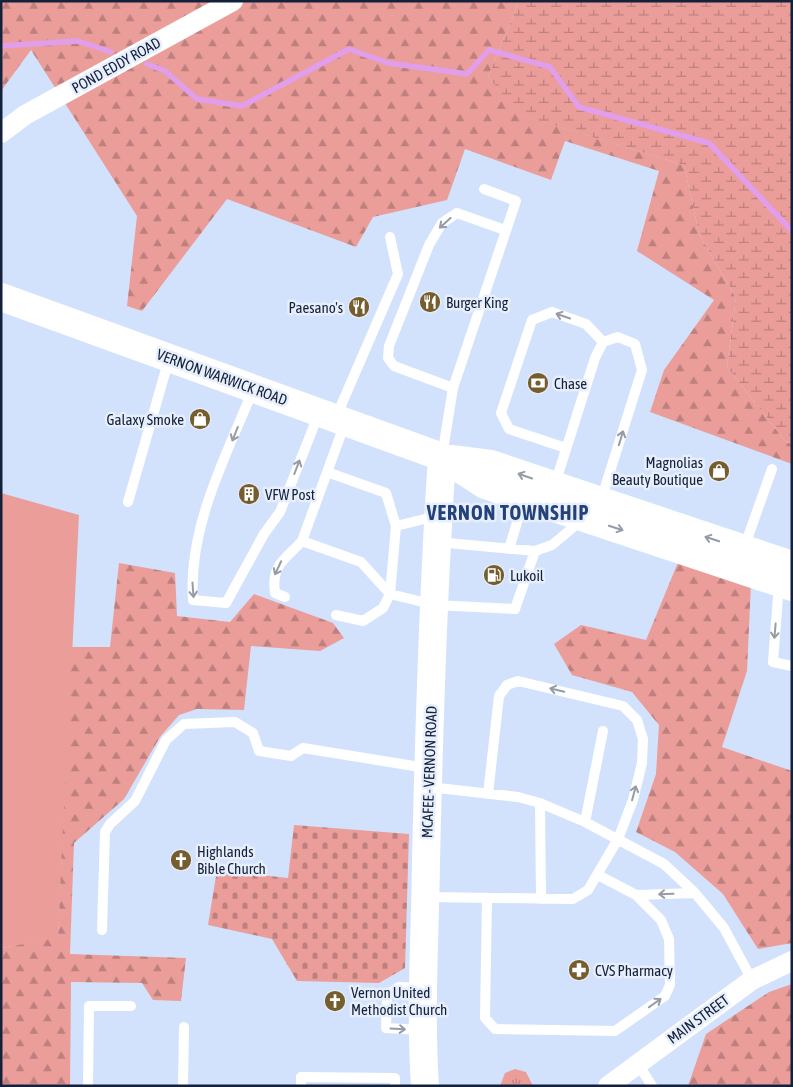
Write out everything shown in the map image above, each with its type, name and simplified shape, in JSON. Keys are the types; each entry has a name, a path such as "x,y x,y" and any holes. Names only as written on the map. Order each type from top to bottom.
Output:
{"main road":[{"name":"VERNON WARWICK ROAD","path":"1,297 442,458"},
{"path":"442,458 491,464 554,486 593,510 788,578"},
{"path":"442,458 485,485 524,498 593,510 744,549 788,578"},
{"name":"MCAFEE - VERNON ROAD","path":"425,1086 422,1030 428,778 436,542 442,458"}],"street":[{"name":"POND EDDY ROAD","path":"1,133 25,115 233,1"},
{"name":"MAIN STREET","path":"608,1086 694,1020 752,980 792,962"}],"lane":[{"path":"442,458 453,388 516,201 484,189"},
{"path":"453,388 394,366 388,358 389,346 428,245 442,223 457,213 505,230"},
{"path":"253,389 204,512 192,574 193,600 226,603 333,417 398,274 390,237"},
{"path":"566,448 509,429 501,414 532,320 552,312 586,324 603,342"},
{"path":"436,542 534,551 552,545 593,510 642,370 636,344 618,337 603,342 595,358 554,486"},
{"path":"128,502 169,358"},
{"path":"285,597 275,593 273,578 280,561 302,541 327,472 333,417"},
{"path":"744,549 772,470"},
{"path":"327,472 386,493 396,526 390,594 383,608 363,621 336,615"},
{"path":"509,549 524,498"},
{"path":"396,526 438,515"},
{"path":"302,541 361,562 390,594 435,605 515,609 534,551"},
{"path":"788,578 773,662 792,666"},
{"path":"426,897 573,899 588,890 618,839 633,800 642,763 643,739 637,720 623,706 518,681 507,685 499,696 488,794"},
{"path":"102,930 105,832 110,824 135,801 166,740 184,724 235,722 253,733 259,751 291,756 303,748 488,794 518,797 540,803 585,822 664,864 695,893 724,928 752,980"},
{"path":"585,822 603,730"},
{"path":"540,803 541,900"},
{"path":"486,899 485,1018 495,1029 615,1031 665,996 670,985 669,939 661,920 636,895 598,875"},
{"path":"636,895 695,893"},
{"path":"422,1030 386,1028 386,1012 387,995 399,987 424,988"},
{"path":"88,1086 89,1006 131,1006"},
{"path":"183,1086 184,1027"},
{"path":"638,1064 652,1086"},
{"path":"301,1086 301,1077 395,1078 395,1086"}],"green space":[{"path":"1,1 519,1 488,77 521,115 684,165 699,234 736,298 727,367 786,442 792,444 792,464 650,412 664,370 714,300 637,251 659,171 565,141 551,180 465,149 447,200 373,217 356,247 227,199 142,311 127,306 137,216 31,50 1,91"},
{"path":"519,1 792,1 792,444 786,442 727,367 736,298 699,234 684,165 520,115 488,77"},
{"path":"1,493 79,515 58,939 1,948"},
{"path":"679,560 751,583 747,671 722,747 792,771 792,943 758,949 723,894 675,852 636,832 656,774 659,725 632,692 572,675 554,644 581,625 646,640"},
{"path":"119,563 175,573 177,616 230,622 254,594 333,623 344,638 320,651 251,646 244,710 197,709 179,715 160,737 124,799 74,843 70,954 186,958 181,1001 153,1000 142,983 71,982 70,1086 1,1086 1,948 58,938 71,647 110,647"},
{"path":"294,825 409,834 405,968 379,983 297,981 272,939 208,925 217,870 288,878"},
{"path":"792,984 792,1086 688,1086 706,1034 769,992"},
{"path":"515,1069 526,1072 533,1086 500,1086 505,1073"}],"waterway":[{"path":"1,46 78,41 111,52"},
{"path":"147,64 165,71 197,99 242,106 349,49 388,63 467,74 489,50 550,67 579,107 709,143 792,231"}],"place":[{"name":"Burger King","path":"430,302"},
{"name":"Paesano's","path":"359,307"},
{"name":"Chase","path":"538,383"},
{"name":"Galaxy Smoke","path":"200,419"},
{"name":"Magnolias Beauty Boutique","path":"719,471"},
{"name":"VFW Post","path":"249,494"},
{"name":"Lukoil","path":"494,575"},
{"name":"Highlands Bible Church","path":"181,860"},
{"name":"CVS Pharmacy","path":"579,970"},
{"name":"Vernon United Methodist Church","path":"335,1001"}],"district":[{"name":"VERNON TOWNSHIP","path":"508,512"}]}
